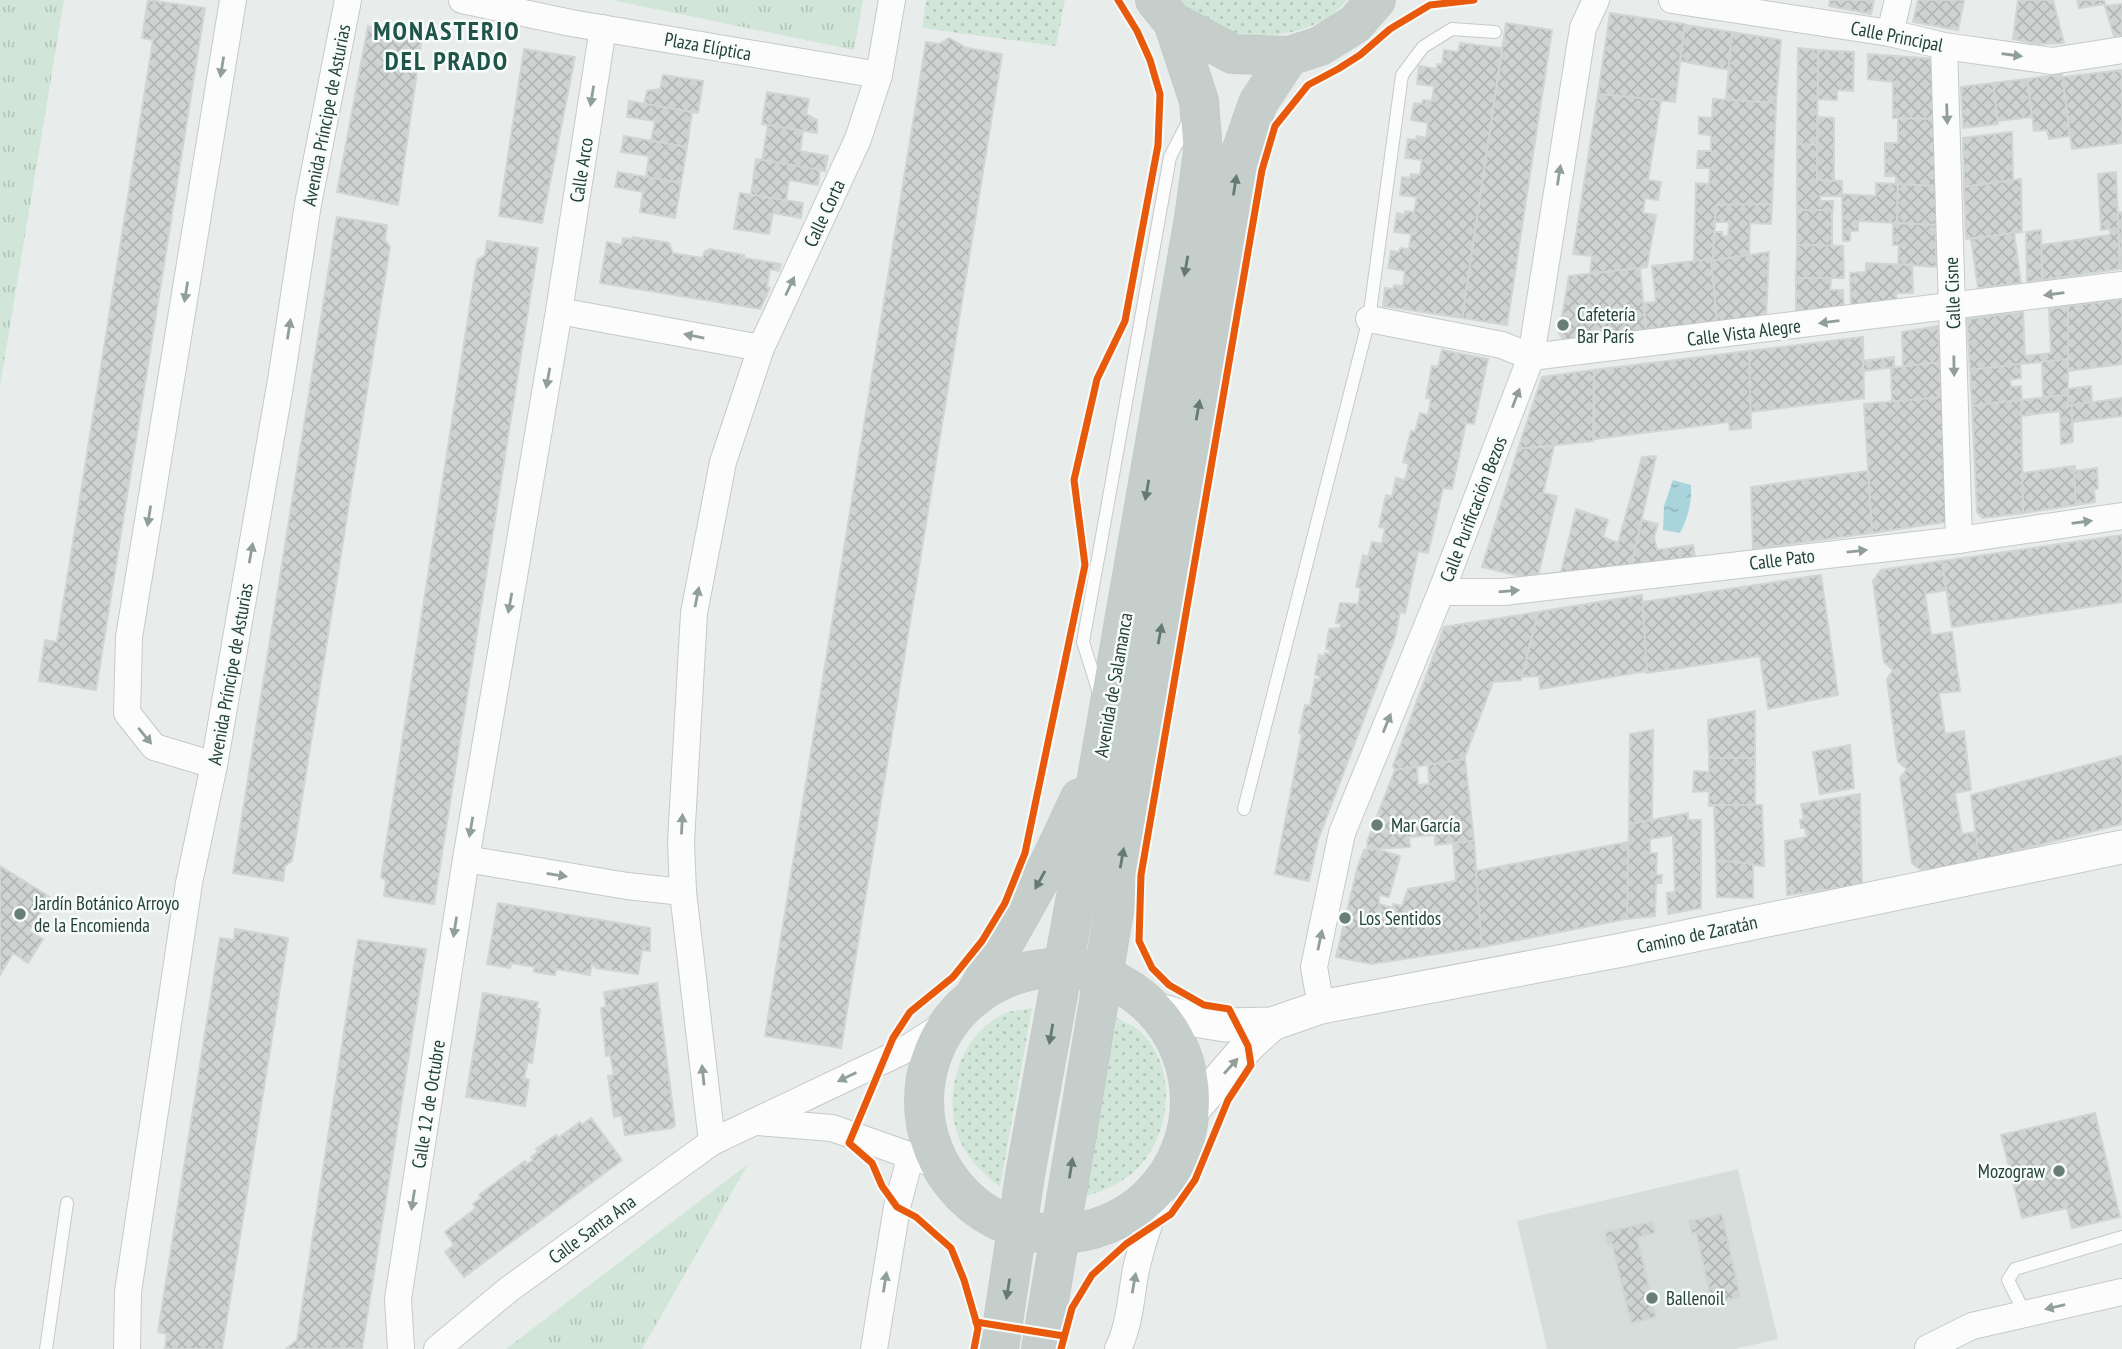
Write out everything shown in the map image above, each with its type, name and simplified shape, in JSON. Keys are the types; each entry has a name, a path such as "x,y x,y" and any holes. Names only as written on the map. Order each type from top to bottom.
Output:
{"highway":[{"path":"1164,11 1233,54 1289,55 1320,46 1355,24 1376,0"},
{"name":"Avenida de Salamanca","path":"999,1349 1027,1162 1104,736 1194,218 1203,152 1199,101 1164,11"},
{"name":"Avenida de Salamanca","path":"1041,1349 1060,1236 1131,991 1115,904 1240,155 1258,103 1289,55"},
{"path":"961,1011 985,988 1025,970 1063,966 1131,991 1179,1042 1185,1057 1192,1111 1172,1172 1144,1205 1108,1226 1060,1236 1017,1230 979,1210 924,1160 925,1083 931,1057 1052,858 1104,736"}],"street":[{"path":"214,765 155,747 127,713 129,637 233,0"},
{"name":"Avenida Príncipe de Asturias","path":"127,1349 128,1292 189,883 214,765 281,380 308,204 348,0"},
{"name":"Plaza Elíptica","path":"462,0 603,28 878,75"},
{"path":"878,75 892,0"},
{"name":"Calle Purificación Bezos","path":"1321,1007 1314,967 1342,833 1441,592 1531,357 1583,28 1596,0"},
{"name":"Calle Principal","path":"1672,0 1773,8 1944,46 2052,61 2122,50"},
{"path":"1890,33 1898,0"},
{"name":"Calle Arco","path":"466,859 559,311 603,28"},
{"name":"Calle Cisne","path":"1944,46 1959,540"},
{"name":"Calle Corta","path":"712,1142 683,892 681,842 694,612 723,461 761,348 858,139 878,75"},
{"name":"Calle Vista Alegre","path":"1369,319 1502,345 1531,357 1953,308 2122,285"},
{"path":"559,311 761,348"},
{"name":"Calle Pato","path":"1441,592 1504,592 1959,540 2122,516"},
{"name":"Camino de Zaratán","path":"1131,991 1194,1020 1225,1025 1272,1024 1321,1007 1622,950 2122,847"},
{"path":"466,859 615,884 683,892"},
{"name":"Calle 12 de Octubre","path":"401,1349 398,1299 466,859"},
{"name":"Calle Santa Ana","path":"438,1349 508,1290 712,1142 901,1052 961,1011"},
{"name":"Camino de Zaratán","path":"1192,1111 1248,1046 1272,1024"},
{"name":"Calle Santa Ana","path":"755,1122 832,1128 924,1160"},
{"path":"874,1349 897,1207 924,1160"},
{"path":"1118,1349 1126,1332 1145,1232 1153,1207 1172,1172"},
{"path":"1927,1349 1972,1326 2122,1292"},
{"path":"1927,1349 1952,1349"}],"lane":[{"path":"1244,809 1369,319 1402,75 1423,47 1452,29 1495,32"},
{"path":"46,1349 67,1203"},
{"path":"2025,1314 2008,1280 2015,1269 2122,1237"}],"shaded area":[{"name":"Ballenoil","path":"1738,1169 1778,1339 1735,1349 1547,1349 1517,1221"}],"green space":[{"path":"0,0 64,0 0,386"},
{"path":"612,0 863,0 854,50"},
{"path":"926,0 1065,0 1056,46 922,28"},
{"path":"1180,0 1347,0 1334,13 1318,23 1280,34 1260,35 1221,29 1202,19"},
{"path":"1032,1008 1000,1187 973,1162 961,1143 955,1126 954,1088 958,1069 976,1036 1006,1013"},
{"path":"1117,1018 1140,1031 1152,1046 1160,1063 1166,1100 1163,1120 1149,1155 1137,1169 1106,1189 1085,1197"},
{"path":"748,1164 642,1349 506,1349"}],"water":[{"path":"1673,480 1691,485 1689,510 1680,533 1663,530 1664,506"}],"building":[{"path":"148,0 205,8 96,690 39,681 45,640 57,642 153,40 142,38"},
{"path":"1830,0 1874,0 1871,14 1829,6"},
{"path":"1918,0 1964,0 1958,30 1913,22"},
{"path":"2018,0 2053,0 2064,43 2037,44 2013,39"},
{"path":"2077,0 2104,0 2105,4 2079,8"},
{"path":"2122,4 2122,35 2114,36 2105,6"},
{"path":"1610,13 1685,24 1675,102 1598,94"},
{"path":"1506,23 1552,30 1507,325 1462,318"},
{"path":"1685,25 1732,32 1729,70 1680,61"},
{"path":"368,26 422,36 398,205 337,192"},
{"path":"1732,32 1781,40 1776,103 1726,100"},
{"path":"949,38 967,48 1002,54 841,1048 765,1036 926,42 939,44"},
{"path":"1460,43 1502,48 1462,318 1383,306 1385,288 1403,286 1405,271 1388,268 1391,251 1409,249 1411,234 1394,232 1397,213 1405,215 1405,211 1414,212 1417,197 1400,195 1402,177 1420,175 1422,160 1405,158 1408,139 1416,140 1417,136 1426,138 1428,123 1411,120 1414,103 1432,101 1434,86 1417,84 1419,66 1437,69 1437,64 1442,65 1444,50 1458,52"},
{"path":"1798,48 1818,50 1817,145 1797,144"},
{"path":"524,49 575,57 542,223 499,216"},
{"path":"1818,50 1854,52 1853,91 1837,90 1837,100 1818,99"},
{"path":"1868,54 1935,59 1935,119 1893,118 1893,82 1868,79"},
{"path":"2122,70 2122,143 2072,149 2062,77"},
{"path":"2062,74 2070,136 2049,139 2047,130 2034,131 2027,79"},
{"path":"663,75 703,81 698,113 644,104 647,91 660,89"},
{"path":"2027,79 2032,117 1997,121 1993,83"},
{"path":"1993,83 1998,124 1963,128 1961,87"},
{"path":"767,92 809,99 806,114 817,120 817,133 762,124"},
{"path":"1598,94 1661,100 1648,180 1661,182 1658,200 1645,198 1643,213 1656,215 1647,267 1590,274 1592,256 1573,254"},
{"path":"1713,99 1776,103 1772,204 1716,205 1713,259 1694,261 1696,183 1709,184 1710,168 1697,168 1698,151 1711,151 1711,135 1699,134 1699,117 1712,118"},
{"path":"629,101 692,112 687,147 651,141 655,121 627,117"},
{"path":"1818,117 1834,118 1834,181 1817,180"},
{"path":"1898,118 1935,119 1936,186 1896,184 1896,176 1885,176 1885,143 1898,143"},
{"path":"768,125 803,131 800,151 828,156 825,171 762,160"},
{"path":"2012,132 2013,180 1964,187 1963,138"},
{"path":"624,136 687,147 681,183 646,177 649,156 621,152"},
{"path":"1797,144 1817,145 1817,180 1842,181 1842,196 1820,196 1820,201 1833,201 1833,210 1797,210"},
{"path":"756,159 820,170 818,185 789,180 786,201 751,195"},
{"path":"618,172 681,183 675,218 640,212 643,192 615,187"},
{"path":"2116,172 2120,269 2042,280 2041,245 2110,235 2110,229 2101,230 2098,174"},
{"path":"2021,179 2022,232 1966,239 1964,187"},
{"path":"1876,183 1898,184 1897,223 1858,221 1858,231 1850,231 1850,241 1843,241 1842,194 1876,196"},
{"path":"1898,184 1936,186 1936,225 1897,223"},
{"path":"740,193 803,203 801,218 773,213 769,234 734,229"},
{"path":"1772,204 1771,224 1750,223 1749,255 1711,261 1714,232 1722,232 1722,236 1728,236 1729,222 1715,222 1716,205"},
{"path":"1797,210 1832,210 1832,246 1797,245"},
{"path":"2122,212 2122,269 2120,269 2118,213"},
{"path":"337,217 387,225 385,240 390,247 292,861 285,866 283,881 233,873"},
{"path":"1893,223 1936,225 1936,267 1898,264 1899,245 1893,245"},
{"path":"2041,230 2042,280 2027,282 2026,232"},
{"path":"2014,233 2021,283 1978,288 1971,239"},
{"path":"623,238 669,243 673,253 702,258 705,251 710,249 781,264 779,271 770,269 767,287 770,288 760,309 600,283 607,242 622,245"},
{"path":"487,241 538,248 434,904 384,896 386,881 381,877 477,260 485,255"},
{"path":"1797,245 1843,246 1844,278 1796,278"},
{"path":"1769,252 1766,317 1717,323 1711,261"},
{"path":"1711,259 1717,323 1646,332 1644,303 1656,302 1652,266"},
{"path":"1866,263 1912,265 1913,293 1896,293 1897,303 1851,308 1850,273 1866,272"},
{"path":"1640,268 1646,332 1573,340 1562,338 1559,333 1569,276"},
{"path":"1796,278 1831,278 1830,290 1843,290 1844,308 1796,313"},
{"path":"2122,299 2122,364 2068,371 2068,306"},
{"path":"2068,306 2068,359 1970,370 1967,319 2023,312 2025,356 2051,353 2049,309"},
{"path":"1938,326 1940,362 1903,367 1902,332"},
{"path":"1863,337 1864,398 1750,412 1749,351"},
{"path":"1442,350 1488,359 1474,424 1466,423 1452,489 1443,488 1428,553 1418,551 1405,613 1400,612 1395,637 1318,840 1309,881 1275,874 1302,734 1299,733 1305,705 1310,706 1315,679 1320,680 1320,676 1315,675 1319,655 1330,654 1330,650 1326,649 1329,629 1340,628 1341,624 1336,623 1340,603 1358,604 1361,588 1356,587 1363,555 1368,557 1372,542 1382,544 1385,528 1379,527 1386,495 1392,497 1396,478 1405,480 1409,464 1403,462 1411,431 1415,432 1420,413 1428,415 1431,399 1426,398 1432,366 1438,367"},
{"path":"1749,351 1751,428 1730,430 1729,422 1594,439 1594,370"},
{"path":"1894,357 1894,367 1863,371 1863,361"},
{"path":"2068,359 2068,395 2043,397 2042,362"},
{"path":"1940,362 1942,397 1892,402 1891,368"},
{"path":"2020,364 2021,378 2010,380 2011,387 2021,386 2022,400 1972,406 1970,370"},
{"path":"1594,370 1593,441 1518,449 1542,377"},
{"path":"2091,386 2092,402 2068,406 2067,389"},
{"path":"2068,395 2068,406 2072,405 2073,442 2061,444 2060,411 2021,416 2021,400"},
{"path":"1942,397 1946,522 1872,533 1864,404"},
{"path":"2122,398 2122,416 2072,422 2072,405"},
{"path":"2021,400 2023,513 1983,518 1977,512 1972,406"},
{"path":"1554,446 1543,493 1557,496 1537,580 1482,567 1518,449"},
{"path":"1656,456 1631,566 1560,576 1576,509 1608,520 1603,537 1618,543 1642,457"},
{"path":"2075,466 2076,505 2023,513 2022,473"},
{"path":"2097,468 2098,489 2094,489 2095,502 2076,505 2074,471"},
{"path":"1868,471 1872,533 1753,549 1751,487"},
{"path":"1642,520 1658,524 1654,537 1657,550 1693,545 1695,557 1631,566"},
{"path":"2122,535 2122,602 1952,627 1942,561"},
{"path":"1942,561 1946,590 1925,594 1931,635 1952,632 1960,691 1939,693 1945,734 1964,731 1971,790 1955,793 1962,834 1976,832 1979,860 1923,872 1912,863 1900,778 1907,769 1898,762 1887,679 1893,670 1884,662 1873,581 1881,570"},
{"path":"1821,575 1838,695 1768,709 1760,656 1646,673 1642,602"},
{"path":"1642,595 1647,671 1540,689 1539,676 1522,677 1538,612"},
{"path":"1538,612 1521,680 1493,682 1464,759 1395,770 1393,766 1444,627"},
{"path":"1755,711 1755,758 1709,758 1708,720"},
{"path":"1653,730 1652,820 1629,824 1630,734"},
{"path":"1850,745 1854,788 1820,794 1813,752"},
{"path":"2122,756 2122,824 1979,860 1971,795"},
{"path":"1709,758 1755,758 1755,805 1709,806 1709,791 1693,792 1694,771 1709,772"},
{"path":"1465,759 1474,841 1435,845 1435,835 1409,837 1410,847 1368,849 1367,842 1395,770 1417,767 1418,785 1429,784 1428,765"},
{"path":"1860,794 1862,885 1787,895 1785,841 1807,837 1805,828 1801,828 1800,820 1804,819 1801,804"},
{"path":"1714,805 1762,805 1764,866 1716,860"},
{"path":"1688,813 1688,820 1701,820 1701,908 1668,914 1667,893 1675,892 1673,835 1650,839 1650,853 1657,853 1656,875 1662,875 1661,883 1656,883 1655,916 1627,919 1629,824"},
{"path":"1474,841 1482,947 1372,964 1336,957 1364,850 1376,849 1400,856 1389,897 1379,895 1379,904 1394,908 1393,904 1402,906 1408,889 1456,881 1453,843"},
{"path":"1628,842 1627,919 1482,947 1476,871"},
{"path":"1716,860 1753,864 1753,898 1717,897"},
{"name":"Jardín Botánico Arroyo de la Encomienda","path":"0,866 50,897 29,931 43,939 28,963 13,953 0,975"},
{"path":"498,903 650,928 650,951 642,950 638,974 596,968 592,963 590,975 556,969 555,975 534,972 535,967 511,963 510,968 487,964"},
{"path":"235,929 288,938 222,1349 165,1349 167,1334 158,1332 220,938 234,940"},
{"path":"358,940 426,949 362,1348 286,1349 297,1340"},
{"path":"657,983 675,1125 672,1128 625,1135 622,1116 614,1117 608,1076 614,1075 610,1055 606,1056 601,1008 606,1007 604,992"},
{"path":"483,993 538,1002 536,1009 540,1009 532,1063 528,1062 524,1078 529,1080 525,1106 466,1097"},
{"name":"Mozograw","path":"2095,1113 2120,1217 2072,1228 2067,1208 2022,1218 2001,1135"},
{"path":"591,1118 622,1160 464,1277 445,1252 454,1245 445,1232 476,1208 473,1204 481,1198 479,1195 525,1161 527,1164 533,1160 531,1157 538,1152 536,1149 556,1135 558,1138 580,1122 582,1125"},
{"path":"1722,1214 1740,1297 1712,1303 1696,1232 1692,1234 1689,1221"},
{"path":"1652,1222 1655,1233 1637,1237 1656,1317 1631,1323 1612,1244 1608,1245 1605,1232"}],"cycle path":[{"path":"974,1349 978,1328 951,1248 916,1217 897,1207 882,1186 872,1163 849,1143 893,1038 910,1012 953,977 982,941 1005,903 1025,853 1085,565 1074,480 1097,379 1125,321 1158,145 1160,94 1150,60 1137,31 1118,0"},
{"path":"1061,1349 1072,1308 1092,1275 1126,1244 1171,1214 1195,1180 1228,1100 1251,1065 1248,1046 1229,1009 1204,1005 1169,985 1152,968 1139,941 1141,875 1262,170 1275,126 1308,85 1360,55 1390,29 1430,5 1474,0"},
{"path":"976,1322 1064,1336"}],"place":[{"name":"Cafetería Bar París","path":"1563,325"},
{"name":"Mar García","path":"1377,825"},
{"name":"Jardín Botánico Arroyo de la Encomienda","path":"20,914"},
{"name":"Los Sentidos","path":"1345,918"},
{"name":"Mozograw","path":"2059,1171"},
{"name":"Ballenoil","path":"1652,1298"}],"district":[{"name":"MONASTERIO DEL PRADO","path":"447,46"}]}
